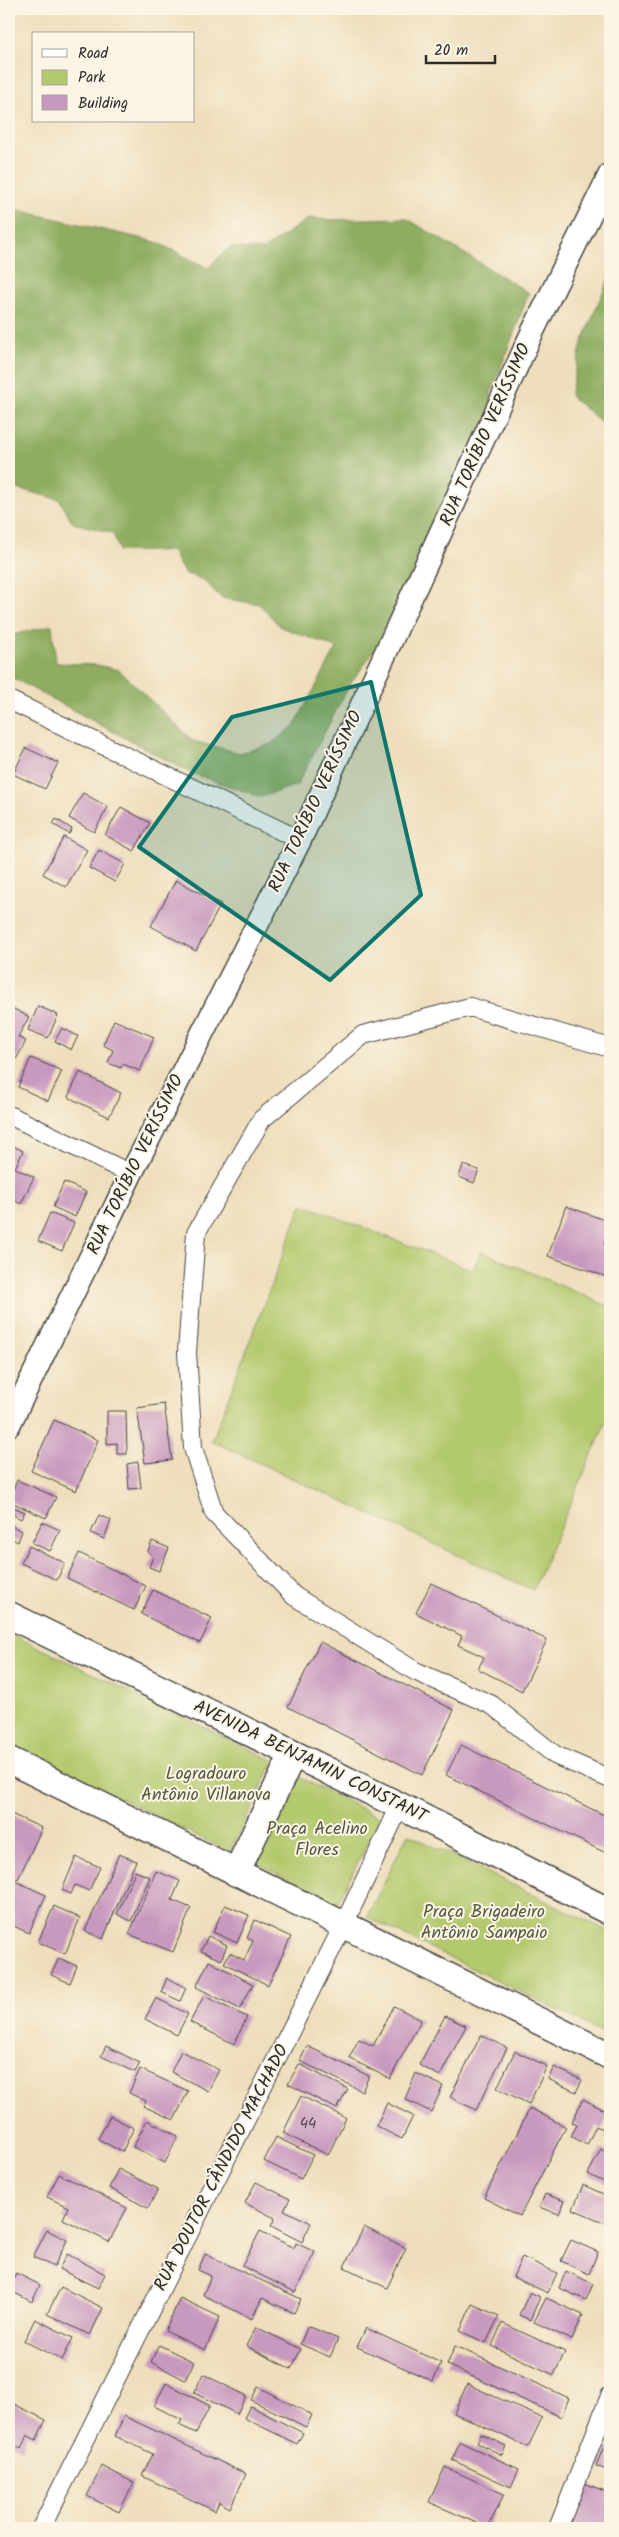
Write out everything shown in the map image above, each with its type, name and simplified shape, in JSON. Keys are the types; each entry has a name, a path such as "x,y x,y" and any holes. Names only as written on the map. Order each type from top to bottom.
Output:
{"main road":[{"name":"AVENIDA BENJAMIN CONSTANT","path":"9,1615 400,1806 610,1912"},
{"path":"236,1873 293,1754"},
{"path":"9,1760 610,2056"}],"street":[{"name":"RUA TORÍBIO VERÍSSIMO","path":"9,1425 131,1174 300,840 532,333 610,174"},
{"path":"9,700 300,840"},
{"path":"610,1048 470,1007 362,1035 262,1119 196,1233 187,1352 193,1448 214,1513 294,1596 415,1671 492,1706 555,1755 610,1779"},
{"path":"9,1115 131,1174"},
{"name":"RUA DOUTOR CÂNDIDO MACHADO","path":"41,2528 343,1926 400,1806"},
{"path":"558,2528 610,2396"}],"highlighted area":[{"path":"371,682 421,895 330,980 139,847 232,717"}],"green space":[{"path":"9,208 156,242 208,268 230,247 263,250 309,218 328,220 406,218 529,293 491,393 493,416 383,638 349,686 297,785 261,797 191,773 9,676 9,632 13,635 52,625 56,663 97,665 119,670 193,741 240,753 271,744 294,726 337,648 281,627 259,604 221,598 204,580 184,573 172,551 119,551 113,533 73,523 59,499 18,489 9,477"},
{"path":"610,275 610,429 570,396 582,343"},
{"path":"302,1204 473,1270 481,1251 610,1307 610,1413 533,1590 212,1441"},
{"name":"Logradouro Antônio Villanova","path":"9,1633 274,1761 230,1852 9,1744"},
{"name":"Praça Acelino Flores","path":"297,1776 380,1818 337,1904 253,1861"},
{"name":"Praça Brigadeiro Antônio Sampaio","path":"408,1834 610,1932 610,2036 367,1917"}],"building":[{"path":"26,748 58,763 45,789 13,774"},
{"path":"83,793 108,807 94,832 69,818"},
{"path":"121,807 150,823 134,851 105,835"},
{"path":"56,819 72,829 69,834 53,824"},
{"path":"64,837 87,850 66,887 43,874"},
{"path":"99,850 125,864 115,882 89,868"},
{"path":"176,880 221,904 196,951 151,926"},
{"path":"38,1006 58,1015 48,1038 28,1030"},
{"path":"10,1007 29,1017 18,1037 26,1041 12,1067 9,1066"},
{"path":"114,1020 154,1037 140,1071 123,1064 121,1068 108,1063 113,1050 103,1045"},
{"path":"62,1028 78,1036 71,1050 55,1041"},
{"path":"31,1058 62,1071 48,1101 18,1087"},
{"path":"80,1072 121,1093 109,1117 68,1097"},
{"path":"9,1144 23,1151 15,1168 34,1177 21,1204 9,1198"},
{"path":"463,1165 479,1170 474,1183 459,1177"},
{"path":"64,1182 86,1192 75,1217 53,1207"},
{"path":"566,1206 610,1222 604,1244 610,1246 610,1278 548,1256"},
{"path":"50,1213 74,1223 62,1251 38,1241"},
{"path":"164,1404 172,1460 145,1463 137,1408"},
{"path":"107,1411 126,1411 127,1454 117,1454 117,1443 107,1444"},
{"path":"54,1420 98,1440 76,1491 31,1471"},
{"path":"138,1462 141,1488 129,1489 127,1464"},
{"path":"17,1480 56,1497 46,1518 9,1501"},
{"path":"9,1505 25,1512 21,1519 12,1514 9,1522"},
{"path":"99,1515 111,1520 104,1539 91,1533"},
{"path":"42,1522 60,1530 50,1551 32,1543"},
{"path":"9,1525 22,1531 18,1542 9,1537"},
{"path":"152,1541 169,1548 159,1571 149,1567 153,1557 148,1551"},
{"path":"29,1546 65,1563 57,1580 21,1563"},
{"path":"79,1553 146,1586 134,1610 67,1578"},
{"path":"431,1583 547,1640 522,1691 478,1669 484,1657 458,1645 462,1636 416,1613"},
{"path":"153,1590 212,1618 200,1643 141,1614"},
{"path":"320,1642 454,1710 422,1775 288,1707"},
{"path":"461,1745 610,1818 610,1855 446,1775"},
{"path":"9,1813 42,1828 18,1879 9,1875"},
{"path":"119,1854 136,1861 103,1939 85,1931"},
{"path":"76,1857 100,1867 89,1891 75,1885 71,1894 62,1890"},
{"path":"135,1871 150,1877 131,1921 117,1914"},
{"path":"156,1871 180,1881 172,1900 191,1908 173,1952 129,1934"},
{"path":"15,1881 46,1895 29,1933 9,1924 9,1896"},
{"path":"225,1905 249,1915 237,1943 213,1932"},
{"path":"54,1906 80,1918 65,1954 38,1942"},
{"path":"255,1920 291,1937 268,1985 224,1963 230,1953 244,1960 253,1941 247,1938"},
{"path":"208,1936 227,1945 221,1960 201,1951"},
{"path":"59,1958 77,1966 70,1983 51,1975"},
{"path":"209,1961 253,1984 240,2009 196,1987"},
{"path":"167,1978 186,1988 180,2001 161,1992"},
{"path":"204,1996 247,2017 234,2044 190,2022"},
{"path":"156,1998 188,2014 177,2035 145,2019"},
{"path":"394,2006 421,2020 390,2079 349,2058 359,2039 373,2046"},
{"path":"445,2016 466,2026 440,2076 419,2065"},
{"path":"481,2035 507,2048 476,2110 450,2097"},
{"path":"106,2046 140,2063 135,2072 101,2056"},
{"path":"307,2046 369,2076 362,2091 300,2061"},
{"path":"181,2051 219,2070 208,2091 171,2072"},
{"path":"515,2051 547,2066 529,2104 497,2088"},
{"path":"299,2064 348,2089 337,2109 288,2084"},
{"path":"554,2067 582,2080 576,2092 548,2079"},
{"path":"140,2069 188,2091 174,2120 143,2106 146,2101 129,2093"},
{"path":"416,2073 443,2086 431,2112 405,2099"},
{"path":"301,2096 346,2118 328,2155 283,2133"},
{"path":"583,2099 610,2113 602,2129 596,2126 587,2145 571,2136 577,2125 572,2122"},
{"path":"387,2103 413,2116 402,2139 376,2126"},
{"path":"530,2108 566,2127 520,2216 484,2198"},
{"path":"110,2116 134,2128 122,2152 98,2139"},
{"path":"147,2120 178,2136 165,2163 133,2147"},
{"path":"610,2129 610,2142 605,2140"},
{"path":"276,2137 313,2155 301,2179 264,2161"},
{"path":"601,2149 610,2154 610,2180 608,2184 588,2174"},
{"path":"118,2169 158,2189 148,2208 109,2188"},
{"path":"59,2174 127,2208 109,2242 63,2219 68,2207 47,2197"},
{"path":"256,2182 290,2199 284,2210 311,2223 302,2242 271,2226 275,2218 245,2203"},
{"path":"583,2185 610,2197 610,2225 573,2209"},
{"path":"545,2194 564,2201 559,2214 539,2207"},
{"path":"364,2227 406,2248 387,2288 344,2267"},
{"path":"47,2230 67,2240 54,2267 33,2257"},
{"path":"260,2231 294,2248 296,2243 315,2252 295,2292 242,2266"},
{"path":"571,2240 598,2252 589,2274 561,2261"},
{"path":"67,2254 105,2274 98,2288 59,2269"},
{"path":"205,2254 301,2299 294,2313 262,2298 252,2319 203,2295 211,2276 198,2270"},
{"path":"522,2257 557,2273 548,2293 513,2277"},
{"path":"566,2271 593,2284 586,2300 559,2288"},
{"path":"16,2273 40,2285 32,2302 9,2290"},
{"path":"61,2287 103,2308 90,2335 47,2314"},
{"path":"530,2292 540,2297 530,2320 519,2315"},
{"path":"180,2298 220,2317 205,2350 165,2331"},
{"path":"546,2298 583,2315 572,2340 534,2322"},
{"path":"472,2304 499,2316 486,2343 460,2331"},
{"path":"35,2319 73,2338 62,2360 24,2341"},
{"path":"502,2323 565,2352 554,2375 492,2346"},
{"path":"308,2326 338,2339 330,2357 300,2344"},
{"path":"256,2327 301,2349 291,2369 246,2346"},
{"path":"366,2328 441,2363 433,2381 357,2347"},
{"path":"159,2345 194,2362 185,2380 151,2362"},
{"path":"455,2346 569,2398 561,2417 447,2365"},
{"path":"203,2374 246,2396 237,2414 194,2393"},
{"path":"166,2383 210,2406 196,2433 179,2425 182,2420 154,2406"},
{"path":"467,2384 542,2418 528,2447 454,2413"},
{"path":"258,2387 312,2415 306,2427 251,2400"},
{"path":"12,2403 46,2420 36,2440 27,2435 21,2449 9,2443 9,2410"},
{"path":"250,2406 303,2433 297,2444 244,2418"},
{"path":"124,2416 246,2474 230,2508 219,2502 215,2511 142,2476 153,2454 115,2436"},
{"path":"481,2434 506,2446 502,2455 477,2443"},
{"path":"460,2442 519,2469 511,2487 452,2460"},
{"path":"604,2446 610,2448 610,2471 596,2466"},
{"path":"102,2466 134,2483 119,2512 87,2496"},
{"path":"445,2467 504,2494 488,2528 429,2502"},
{"path":"584,2483 610,2493 610,2528 585,2528 569,2522"}]}
